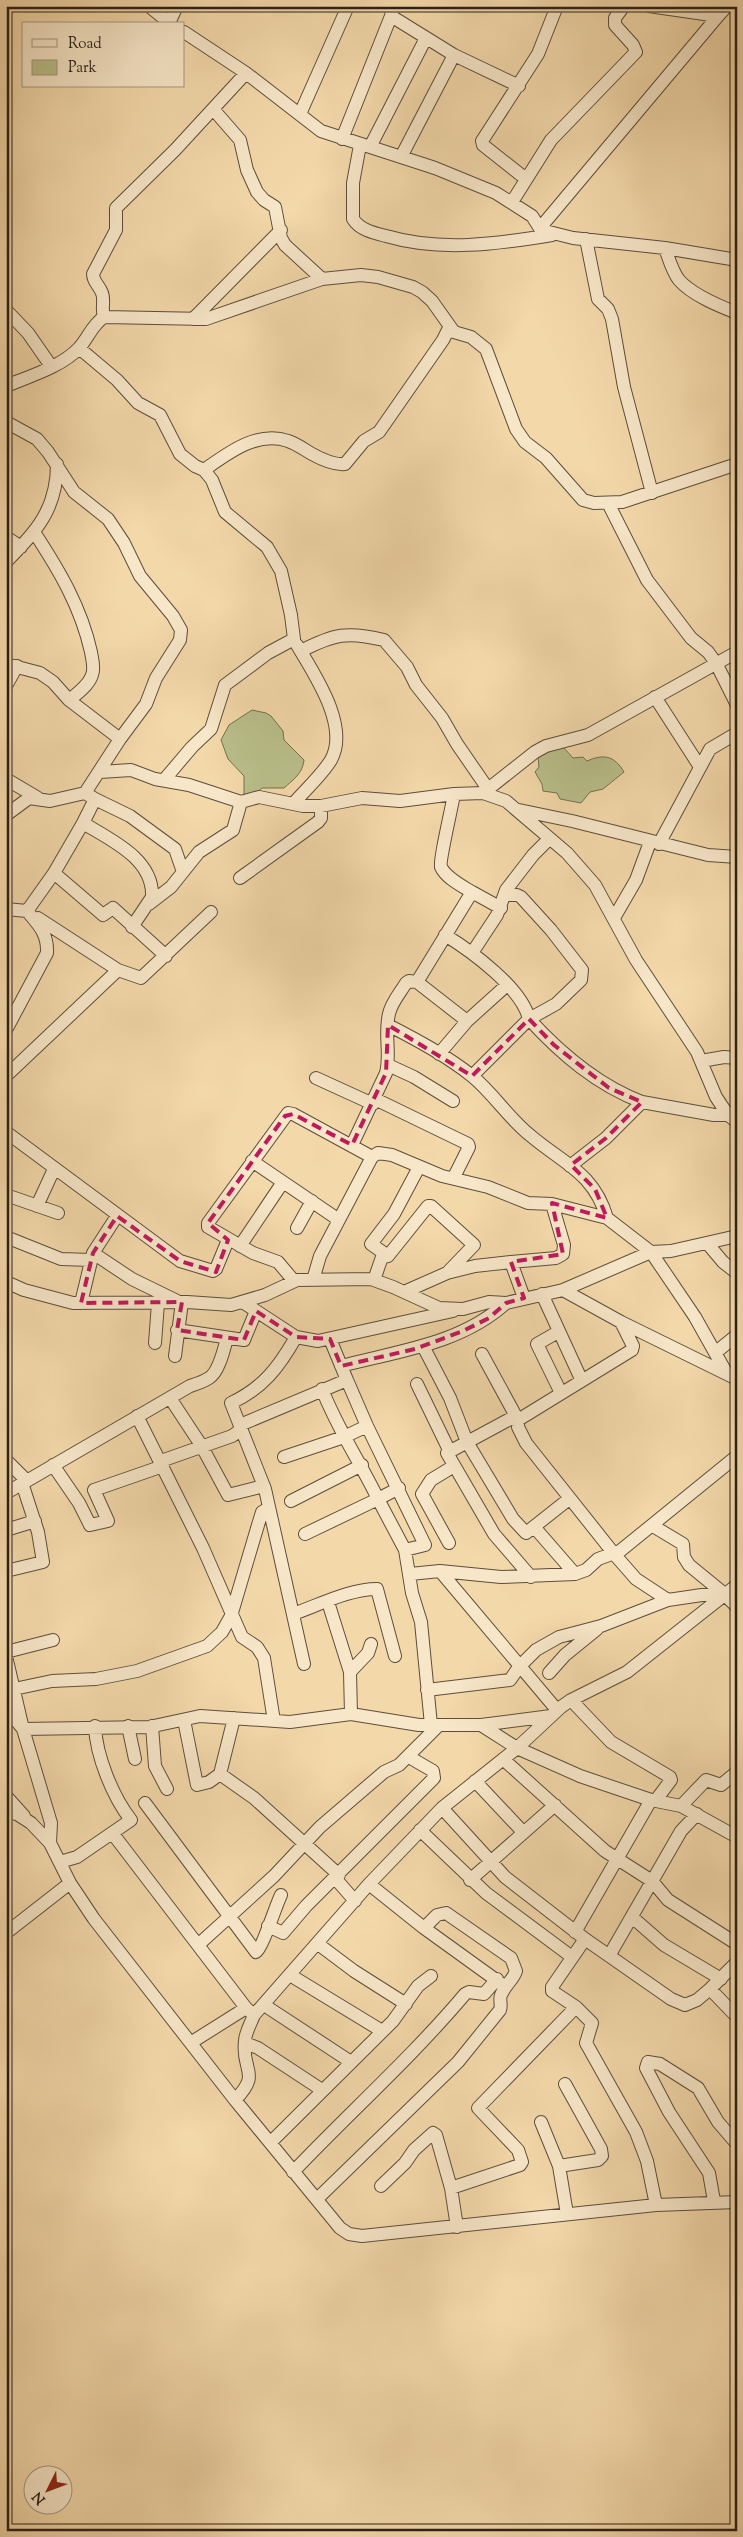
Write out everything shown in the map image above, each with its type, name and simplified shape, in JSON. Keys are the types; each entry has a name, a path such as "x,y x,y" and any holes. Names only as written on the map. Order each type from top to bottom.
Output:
{"street":[{"path":"149,6 169,22"},
{"path":"170,22 177,6"},
{"path":"300,114 348,6"},
{"path":"526,179 483,145 482,141 538,54 557,6"},
{"path":"512,202 551,140 568,120 636,52 615,25 616,18 624,6"},
{"path":"650,6 718,16"},
{"path":"540,228 727,6"},
{"path":"342,138 392,11 426,38 454,55 519,86"},
{"path":"185,33 246,74 321,131 463,179 512,202 532,216 540,228 555,235"},
{"path":"426,38 365,146 352,183 353,219 360,226 372,232 410,243 464,247 555,235 666,248 737,260"},
{"path":"401,157 454,55"},
{"path":"104,317 101,310 102,293 93,278 93,274 116,230 116,208 246,74"},
{"path":"213,109 240,140 250,178 260,197 275,207 285,245 322,279"},
{"path":"193,319 281,230"},
{"path":"586,239 598,299 611,314 624,387 652,493"},
{"path":"666,248 670,265 680,281 700,296 737,313"},
{"path":"6,386 62,361 79,348 97,322 104,317 193,319 215,316 322,279 361,275 413,287 432,301 449,328 454,332 471,337 486,349 516,428 525,442 546,458 583,500 608,503 622,502 737,464"},
{"path":"6,310 28,333 51,366"},
{"path":"204,470 224,455 264,438 289,441 315,456 339,465 345,464 364,442 381,429 443,340 449,328"},
{"path":"79,348 117,380 138,403 160,415 166,422 180,454 194,466 204,470 212,480 225,512 266,547 276,560 288,598 294,639 327,698 335,732 333,755 326,766 293,804"},
{"path":"6,422 25,431 36,440 57,464 74,492 104,515 117,530 140,576 173,616 181,630 180,640 156,678 146,704 120,739 100,772 90,796 83,822 54,873 27,911"},
{"path":"6,562 34,532 48,513 57,486 57,464"},
{"path":"608,503 647,580 691,638 708,652 716,663 737,705"},
{"path":"34,532 60,571 77,606 87,633 94,666 93,674 89,682 70,700"},
{"path":"6,537 21,547"},
{"path":"301,651 329,637 339,635 384,640 407,667 416,685 442,718 486,791"},
{"path":"164,780 192,747 211,729 225,685 268,653 294,639"},
{"path":"486,791 540,749 588,735 737,652"},
{"path":"6,686 12,665 40,673 53,682 70,700 120,739"},
{"path":"655,697 700,767"},
{"path":"614,918 710,749 737,733"},
{"path":"100,772 131,770 164,780 189,784 242,802 259,797 293,804 321,806 362,798 400,801 486,791 506,800 567,853 595,885 636,960 701,1061 716,1097 734,1116"},
{"path":"6,779 42,800"},
{"path":"454,794 450,821 440,860 442,868 447,875 472,892 501,908"},
{"path":"6,815 29,798 50,801 90,796 130,816 175,848 183,872"},
{"path":"148,905 171,887 199,852 232,830 242,802"},
{"path":"240,878 318,822 321,818 321,806"},
{"path":"519,810 708,855 737,857"},
{"path":"83,822 111,840 144,866 153,890 152,897 132,927"},
{"path":"472,953 501,908 506,890 518,872 549,838"},
{"path":"54,873 103,914 113,908 166,956"},
{"path":"416,982 472,892"},
{"path":"472,1076 529,1019 556,1004 581,980 582,970 552,930 517,894 505,895"},
{"path":"6,899 118,970 141,978 211,912"},
{"path":"6,909 27,911 44,931 46,954 6,1030"},
{"path":"445,936 472,953 507,985 525,1007 529,1019 554,1046 609,1088 642,1102 719,1116 734,1116"},
{"path":"6,1076 118,970"},
{"path":"352,1145 374,1102 388,1065 388,1025 391,1007 406,983 416,982 467,1021"},
{"path":"439,1054 467,1021 507,985"},
{"path":"388,1025 439,1054 472,1076 531,1137 570,1166 595,1190 601,1198 606,1218"},
{"path":"701,1061 724,1057 737,1058"},
{"path":"388,1065 414,1077 453,1101"},
{"path":"316,1078 468,1144 469,1147 454,1177"},
{"path":"570,1166 606,1138 642,1102"},
{"path":"294,1281 278,1262 228,1240 207,1225 288,1113 372,1157"},
{"path":"8,1136 180,1261 213,1271 218,1268 228,1240"},
{"path":"313,1280 317,1262 372,1157 378,1152 392,1155 419,1167 488,1187 528,1203 552,1204 606,1218 651,1252 695,1317 715,1353 732,1376"},
{"path":"252,1161 339,1220"},
{"path":"388,1256 372,1244 394,1214 419,1167"},
{"path":"37,1206 54,1169"},
{"path":"240,1246 283,1182"},
{"path":"6,1195 58,1213"},
{"path":"297,1228 312,1202"},
{"path":"404,1292 447,1273 475,1266 556,1258 565,1251 552,1204"},
{"path":"374,1280 382,1257 388,1256 428,1206 431,1206 474,1246 447,1273"},
{"path":"81,1303 92,1257 118,1216"},
{"path":"244,1303 296,1337 308,1340 330,1339 489,1302 506,1303 563,1290 651,1252 737,1236"},
{"path":"6,1237 62,1259 92,1257 180,1302"},
{"path":"707,1243 723,1262 737,1273"},
{"path":"511,1262 524,1298"},
{"path":"6,1282 55,1300 81,1303 180,1302 231,1305 244,1303 294,1281 374,1280 439,1308 463,1309"},
{"path":"563,1290 621,1322 732,1376"},
{"path":"542,1294 581,1379"},
{"path":"175,1356 180,1302"},
{"path":"155,1342 158,1303"},
{"path":"341,1366 423,1346 463,1331 489,1318 506,1303"},
{"path":"177,1330 244,1340 256,1311"},
{"path":"531,1577 494,1534 447,1456 450,1452 467,1442 510,1419 518,1420 581,1379 632,1350 633,1346 621,1322"},
{"path":"558,1332 537,1344 561,1393"},
{"path":"715,1353 737,1335"},
{"path":"296,1337 280,1364 267,1380 253,1392 231,1402 264,1486 304,1664"},
{"path":"6,1493 213,1374 227,1338"},
{"path":"330,1339 367,1426 399,1488 425,1545 405,1550"},
{"path":"423,1346 450,1398 467,1442 513,1519 526,1533 569,1499"},
{"path":"482,1354 518,1420 518,1427 526,1443 569,1499 636,1579 668,1600"},
{"path":"53,1465 79,1503 90,1525 108,1520 94,1490 162,1464 201,1445 232,1436 241,1427 322,1389 347,1380"},
{"path":"417,1384 450,1452"},
{"path":"322,1389 344,1437 362,1465 378,1500 405,1550 412,1593 421,1622 427,1690 435,1725"},
{"path":"170,1398 201,1445 228,1495 264,1486"},
{"path":"137,1416 203,1548 231,1616 242,1637 257,1647 264,1658 274,1720"},
{"path":"284,1457 344,1437 367,1426"},
{"path":"410,1574 440,1571 501,1577 531,1577 575,1574 586,1570 598,1559 615,1555 737,1456"},
{"path":"6,1460 25,1482 43,1562 6,1571"},
{"path":"291,1501 362,1465"},
{"path":"448,1543 422,1494 431,1480 454,1466"},
{"path":"305,1534 378,1500 399,1488"},
{"path":"14,1690 52,1681 96,1679 129,1673 180,1658 207,1646 222,1632 231,1616 262,1512 269,1508"},
{"path":"6,1530 34,1521"},
{"path":"653,1526 683,1544 684,1557 689,1565 724,1593 737,1607"},
{"path":"534,1528 575,1574"},
{"path":"440,1571 519,1666 554,1713"},
{"path":"192,2042 264,2005 369,1884 420,1830 442,1808 518,1748 554,1713 571,1700 627,1672 724,1593 737,1585"},
{"path":"293,1614 367,1589 377,1589 395,1656"},
{"path":"427,1690 510,1680 519,1666 536,1650 560,1638 601,1626 668,1600 724,1593"},
{"path":"328,1602 350,1672 351,1714"},
{"path":"549,1673 566,1655 601,1626"},
{"path":"50,1843 51,1823 23,1729 6,1654 53,1640"},
{"path":"350,1672 368,1653 371,1644"},
{"path":"571,1700 611,1742 670,1777 671,1780 654,1800 618,1859 580,1936 572,1958 552,1987 552,1991 576,2007 592,2023 586,2043 636,2132 647,2161 656,2205"},
{"path":"6,1708 23,1729"},
{"path":"23,1729 152,1726 200,1716 290,1722 351,1714 435,1725 481,1725 554,1713"},
{"path":"184,1720 197,1785 209,1782 220,1774 234,1718"},
{"path":"198,1945 274,1876 304,1843 356,1795 408,1756 435,1725"},
{"path":"481,1725 518,1748 580,1776 654,1800 681,1806 737,1837"},
{"path":"60,1862 77,1857 131,1820 121,1807 98,1752 95,1726"},
{"path":"128,1726 135,1759"},
{"path":"152,1726 155,1766 167,1790"},
{"path":"268,1926 283,1933 306,1906 434,1778 433,1771 408,1756"},
{"path":"503,1759 589,1838 652,1881 668,1900 737,1944"},
{"path":"681,1806 706,1780 721,1785 737,1772"},
{"path":"220,1774 254,1798 304,1843 337,1877 356,1901"},
{"path":"476,1781 523,1832"},
{"path":"6,1796 50,1843 70,1883 94,1919 192,2042 235,2100 340,2228 349,2234 362,2236 656,2205 737,2202"},
{"path":"145,1803 256,1952 260,1949 280,1895"},
{"path":"470,1880 555,1805"},
{"path":"442,1808 489,1862 580,1936 657,1991 685,2005 697,2000 737,1962"},
{"path":"6,1812 17,1814 31,1823"},
{"path":"609,1956 680,1831 697,1814"},
{"path":"420,1830 470,1880 572,1958"},
{"path":"113,1834 250,2012 244,2044 250,2076 248,2085 235,2100"},
{"path":"6,1934 70,1883"},
{"path":"369,1884 424,1928 501,1983"},
{"path":"293,2172 354,2108 431,2034 465,1994 468,1992 484,1994 501,1983 514,1979 516,1971 511,1958 446,1913 437,1915 424,1928"},
{"path":"632,1918 664,1945 721,1979"},
{"path":"318,1944 406,2004"},
{"path":"290,1975 382,2032"},
{"path":"271,2142 382,2032 406,2004 418,1986 431,1976"},
{"path":"317,2199 465,2053 500,2010 501,1983"},
{"path":"710,1989 737,2017"},
{"path":"264,2005 351,2062"},
{"path":"450,2188 520,2165 521,2157 518,2150 478,2108 576,2007"},
{"path":"244,2044 258,2048 322,2090"},
{"path":"714,2202 709,2173 669,2112 646,2068 648,2062 660,2064 698,2088 718,2122 737,2144"},
{"path":"559,2166 598,2160 602,2156 601,2149 565,2084"},
{"path":"542,2122 559,2166 566,2214"},
{"path":"381,2186 405,2163 414,2150 433,2134 436,2135 450,2188 457,2227"}],"highlighted area":[{"path":"529,1019 554,1045 609,1088 642,1102 606,1138 571,1165 595,1189 607,1218 552,1203 563,1254 511,1262 524,1298 506,1303 489,1318 463,1331 415,1349 341,1366 330,1339 296,1337 256,1311 244,1340 177,1330 182,1302 81,1303 93,1253 117,1216 180,1261 216,1272 228,1240 208,1223 285,1116 293,1114 352,1145 386,1073 388,1025 472,1076"}],"green space":[{"path":"252,710 271,716 283,731 284,740 304,760 300,772 284,788 262,788 253,796 244,796 244,776 228,759 221,740 229,725"},
{"path":"563,747 573,758 583,757 587,761 598,757 612,759 624,772 603,789 590,792 581,803 560,799 557,793 543,791 542,784 535,772 539,767 538,756 542,751"}]}
